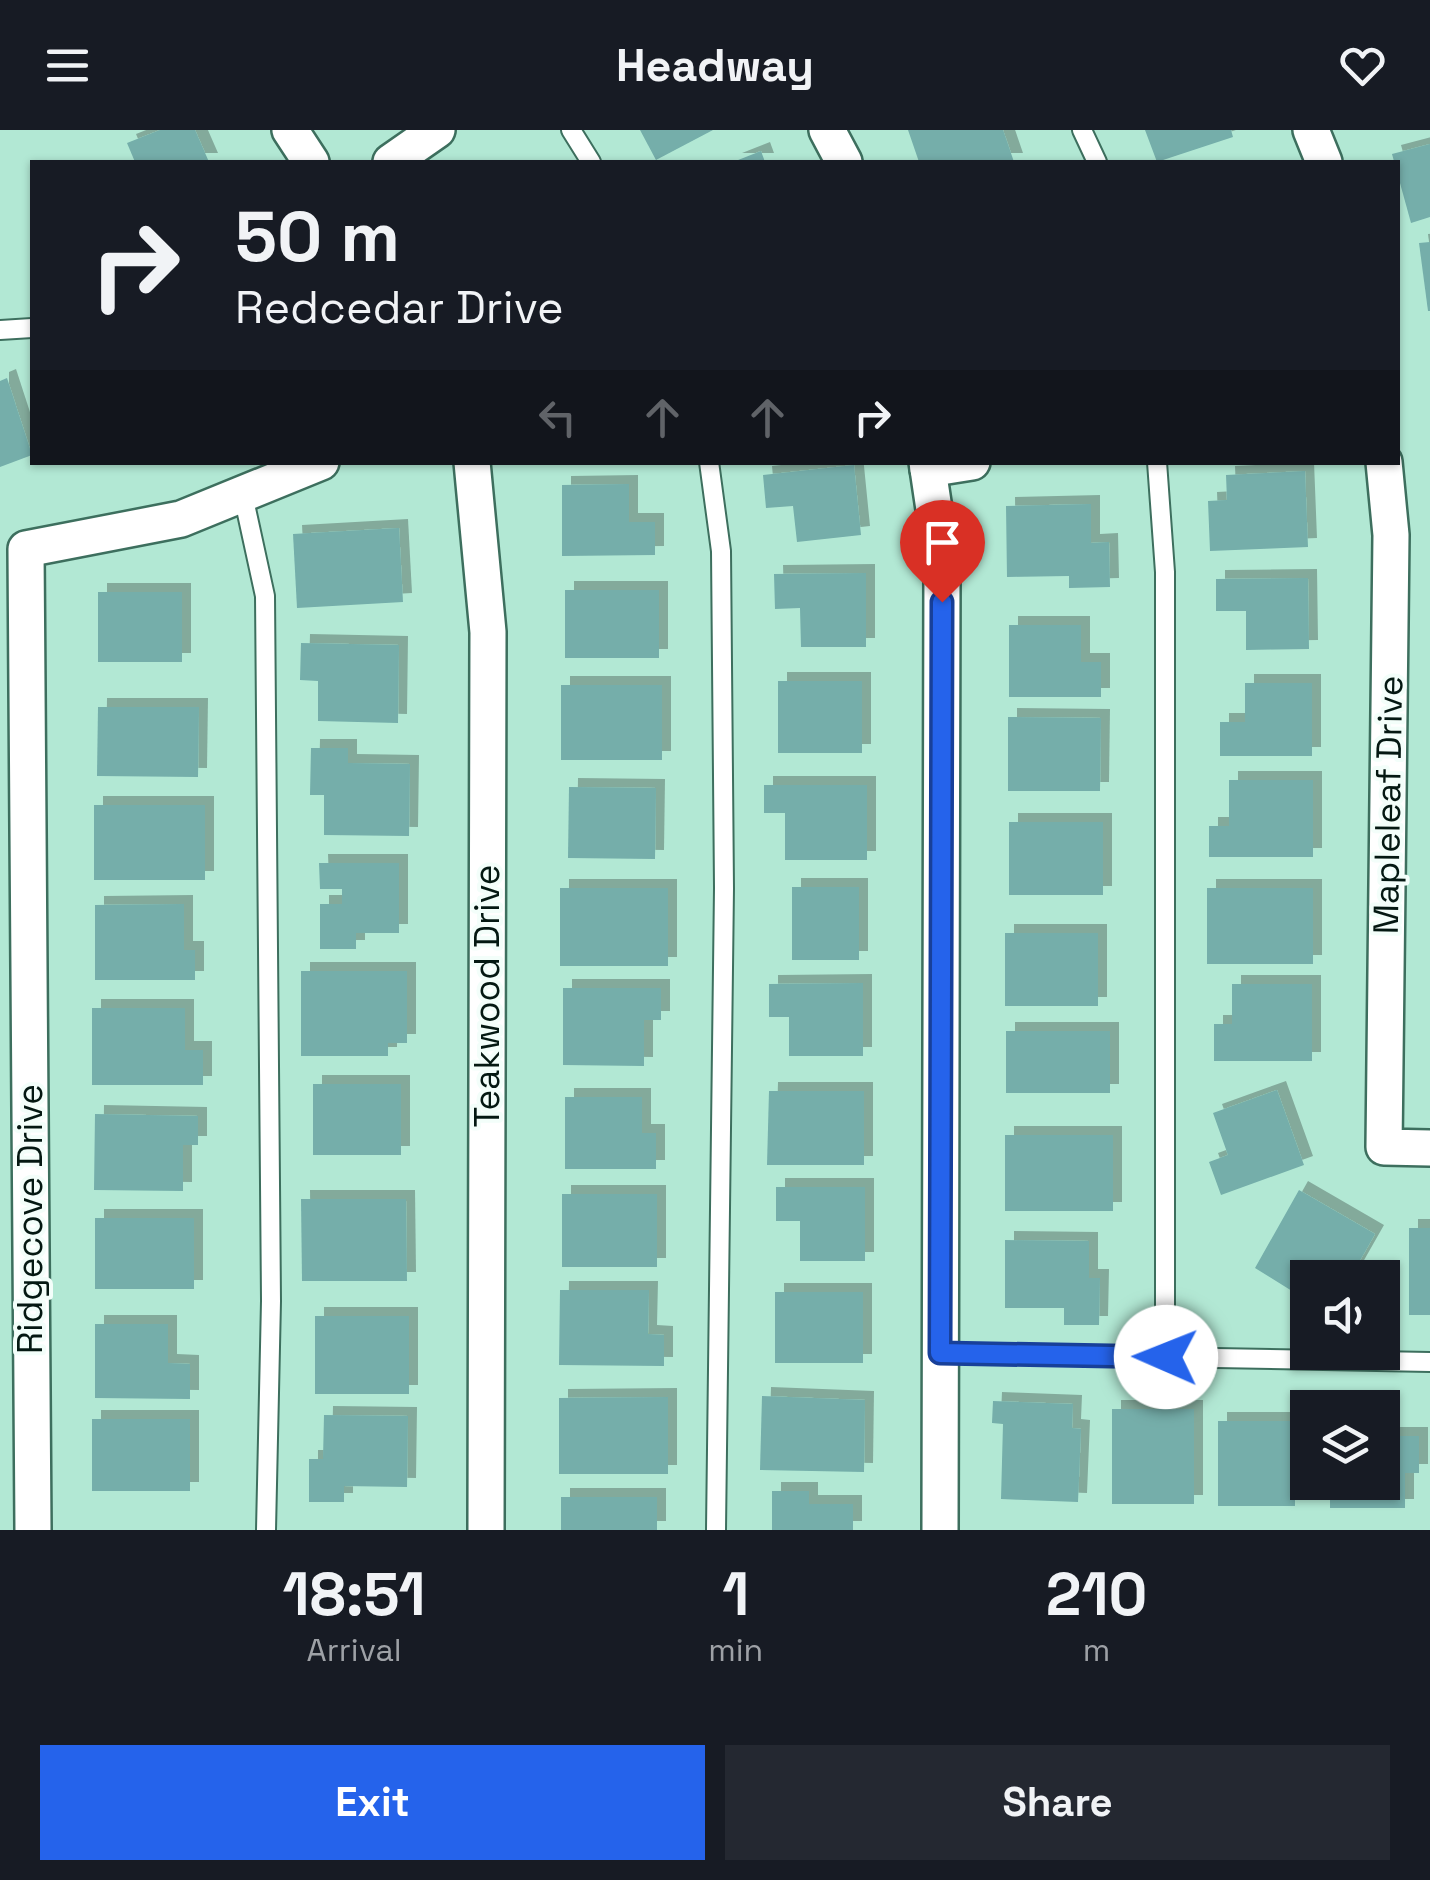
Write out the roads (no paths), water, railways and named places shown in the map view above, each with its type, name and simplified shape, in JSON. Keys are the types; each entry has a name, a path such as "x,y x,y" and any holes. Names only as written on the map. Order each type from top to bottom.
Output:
{"street":[{"path":"290,130 310,160"},
{"path":"394,160 437,130"},
{"path":"828,130 843,160"},
{"path":"1311,130 1323,160"},
{"path":"242,495 314,465"},
{"name":"Teakwood Drive","path":"472,465 488,632 486,1530"},
{"name":"Mapleleaf Drive","path":"1384,465 1391,535 1384,1147 1430,1148"},
{"path":"928,466 942,563 940,1530"},
{"name":"Ridgecove Drive","path":"32,1530 26,549 181,519 242,495"}],"lane":[{"path":"571,130 590,160"},
{"path":"1082,130 1095,160"},
{"path":"0,330 30,328"},
{"path":"709,465 721,552 724,888 716,1530"},
{"path":"1156,465 1166,572 1166,1357"},
{"path":"242,495 265,596 272,1301 266,1530"},
{"path":"940,1353 1430,1362"}]}
